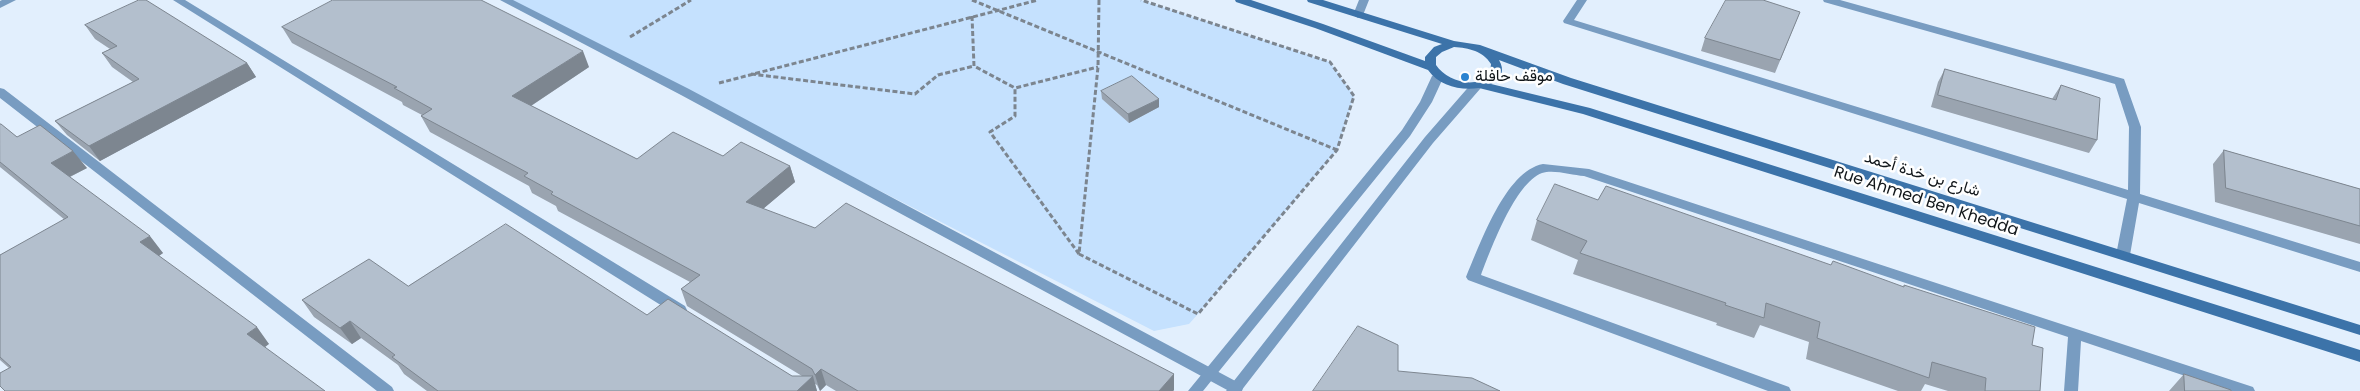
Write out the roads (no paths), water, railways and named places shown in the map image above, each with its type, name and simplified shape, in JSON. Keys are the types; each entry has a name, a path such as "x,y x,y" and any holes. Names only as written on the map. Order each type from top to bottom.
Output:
{"main road":[{"path":"1240,0 1319,26 1434,72 1454,84 1478,85 1495,76 1498,70 1497,63 1485,51 1476,47 1453,44 1312,0"},
{"path":"1434,72 1429,61 1431,55 1444,46 1453,44"},
{"name":"شارع بن خدة أحمد","path":"1476,47 1567,81 2360,330"},
{"name":"Rue Ahmed Ben Khedda","path":"1478,85 1586,111 2360,356"}],"street":[{"path":"0,6 11,0"},
{"path":"178,0 693,318"},
{"path":"505,0 685,92 1209,374 1234,390 1441,125 1478,85"},
{"path":"1358,15 1364,0"},
{"path":"1582,0 1568,21 2360,267"},
{"path":"1828,0 2120,82 2135,127 2134,197 2123,255"},
{"path":"1195,391 1406,133 1426,102 1434,72"},
{"path":"0,92 387,391"},
{"path":"1784,391 1473,277 1502,212 1525,177 1540,168 1585,172 2248,391"},
{"path":"2071,391 2075,334"}],"place":[{"name":"موقف حافلة","path":"1465,77"}]}
